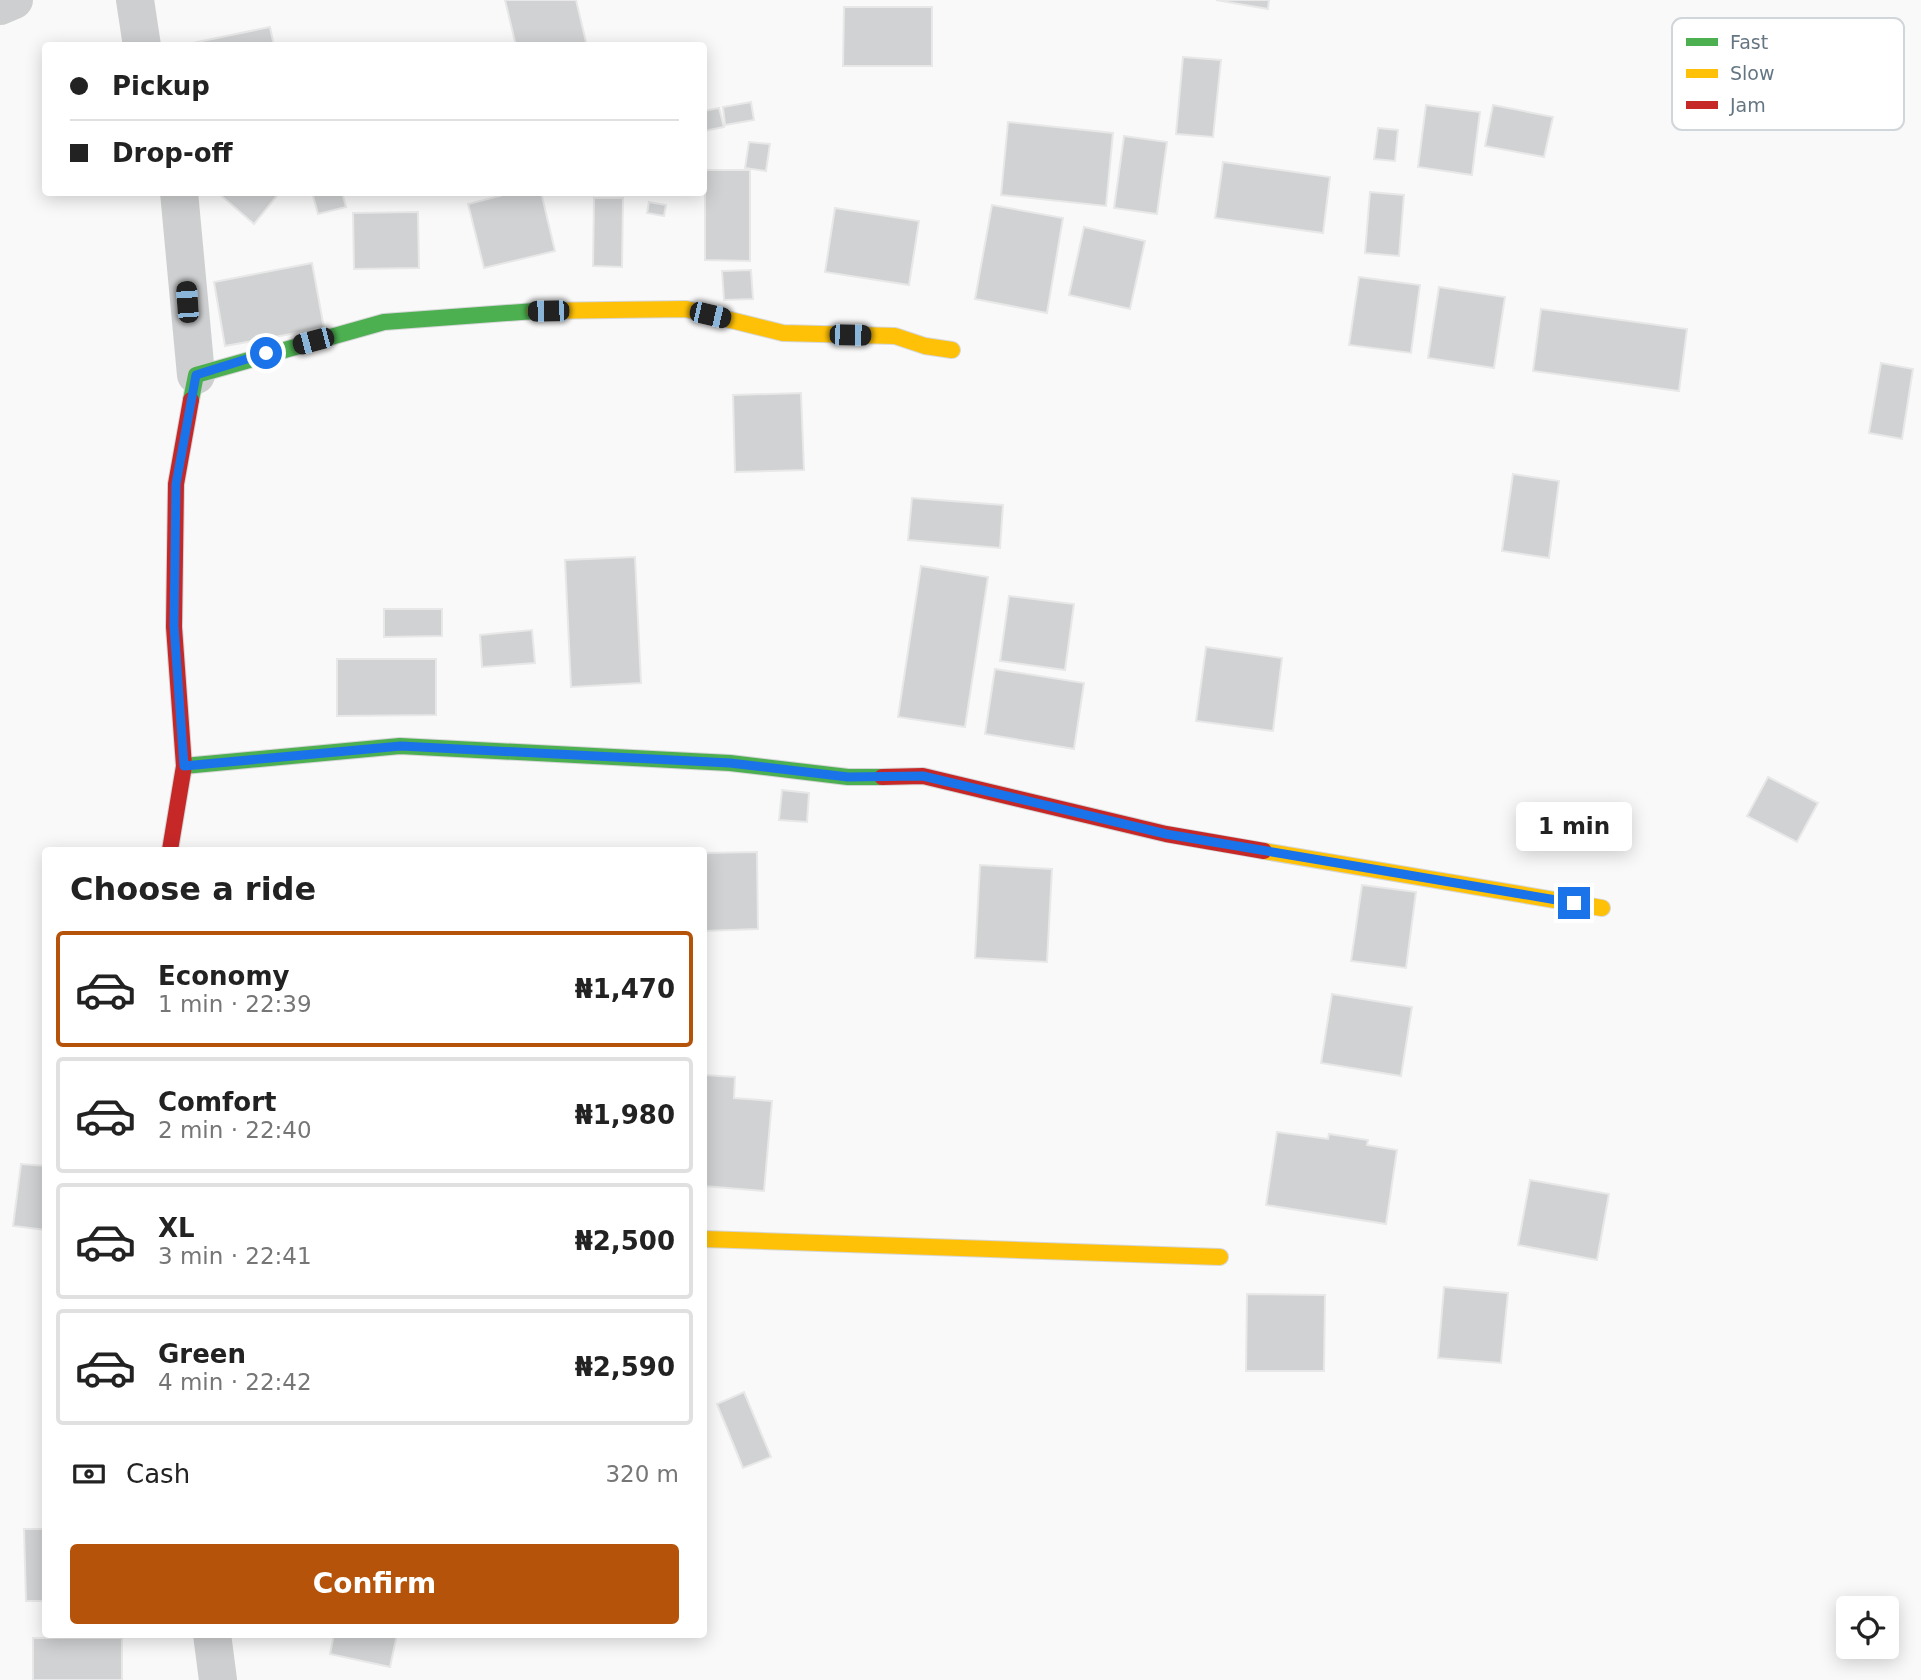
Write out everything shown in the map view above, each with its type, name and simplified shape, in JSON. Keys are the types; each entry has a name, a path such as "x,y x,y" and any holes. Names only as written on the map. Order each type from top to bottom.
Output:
{"street":[{"path":"0,6 14,0"},
{"path":"135,0 141,42"},
{"path":"170,847 184,766 174,626 176,484 196,375 178,196"},
{"path":"196,375 384,322 521,311 686,309 783,333 895,336 925,346 951,350"},
{"path":"184,766 401,746 730,763 848,777 923,776 1166,834 1602,908"},
{"path":"707,1239 1220,1257"},
{"path":"213,1638 218,1680"}],"building":[{"path":"505,0 576,0 586,42 515,42"},
{"path":"1216,0 1269,0 1268,9"},
{"path":"844,7 932,7 932,66 843,66"},
{"path":"270,27 273,42 197,42"},
{"path":"1183,57 1221,60 1213,137 1176,134"},
{"path":"751,102 754,120 725,125 723,107"},
{"path":"1426,105 1480,112 1472,175 1418,167"},
{"path":"1493,105 1553,117 1544,157 1485,146"},
{"path":"719,108 724,127 707,130 707,110"},
{"path":"1008,122 1113,133 1106,206 1001,195"},
{"path":"1378,128 1398,130 1395,161 1374,159"},
{"path":"1124,136 1167,142 1157,214 1114,208"},
{"path":"749,142 770,144 766,171 745,168"},
{"path":"1223,162 1330,177 1323,233 1215,218"},
{"path":"707,170 750,170 750,261 705,260"},
{"path":"1370,192 1404,195 1399,256 1365,253"},
{"path":"222,196 277,196 254,224"},
{"path":"313,196 343,196 346,207 318,214"},
{"path":"499,196 542,196 555,251 484,268 468,204"},
{"path":"594,198 623,198 622,267 593,266"},
{"path":"649,202 666,205 664,216 647,213"},
{"path":"992,205 1063,218 1047,313 975,299"},
{"path":"835,208 919,221 909,285 825,272"},
{"path":"418,212 419,268 354,269 353,213"},
{"path":"1084,227 1145,241 1130,309 1069,295"},
{"path":"312,263 324,328 225,346 214,282"},
{"path":"751,270 753,299 724,300 722,271"},
{"path":"1359,277 1420,285 1411,353 1349,345"},
{"path":"1439,287 1505,297 1494,368 1428,358"},
{"path":"1541,309 1687,329 1679,391 1533,371"},
{"path":"1881,363 1913,369 1902,439 1869,433"},
{"path":"801,393 804,470 735,472 733,395"},
{"path":"1513,474 1559,481 1549,558 1502,551"},
{"path":"912,498 1003,505 1000,548 908,540"},
{"path":"635,557 641,683 571,687 565,560"},
{"path":"921,566 988,577 965,727 898,717"},
{"path":"1009,596 1074,604 1065,670 1000,661"},
{"path":"384,609 442,609 442,636 384,637"},
{"path":"532,630 535,663 482,667 480,635"},
{"path":"1206,647 1282,658 1273,731 1196,721"},
{"path":"337,659 436,659 436,715 337,716"},
{"path":"995,669 1084,683 1074,749 985,734"},
{"path":"1768,777 1818,803 1797,842 1747,816"},
{"path":"782,790 809,793 807,822 779,820"},
{"path":"757,852 758,929 707,931 707,853"},
{"path":"980,865 1052,869 1047,962 975,958"},
{"path":"1362,885 1416,892 1406,968 1351,961"},
{"path":"1332,994 1412,1007 1401,1076 1321,1063"},
{"path":"707,1075 735,1077 734,1098 772,1101 764,1191 707,1186"},
{"path":"1277,1132 1328,1139 1329,1134 1368,1140 1367,1145 1397,1150 1386,1224 1266,1205"},
{"path":"21,1164 42,1166 42,1230 13,1226"},
{"path":"1530,1180 1609,1194 1597,1260 1518,1245"},
{"path":"1444,1287 1508,1293 1501,1363 1438,1358"},
{"path":"1247,1294 1325,1295 1324,1371 1246,1371"},
{"path":"744,1392 771,1457 743,1468 717,1404"},
{"path":"24,1529 42,1529 42,1601 26,1601"},
{"path":"33,1638 122,1638 122,1680 33,1680"},
{"path":"333,1638 396,1638 390,1667 330,1654"}],"traffic: fast":[{"path":"191,400 196,375 384,322 535,311"},
{"path":"184,766 400,746 730,763 848,777 882,777"}],"traffic: slow":[{"path":"535,311 686,309 783,333 895,336 925,346 952,350"},
{"path":"1264,851 1602,908"},
{"path":"707,1239 1220,1257"}],"traffic: jam":[{"path":"170,847 184,766 174,627 176,484 191,400"},
{"path":"882,777 923,776 1166,834 1264,851"}],"route":[{"path":"266,353 196,375 176,484 174,626 184,766 401,746 730,763 848,777 923,776 1166,834 1574,903"}]}
